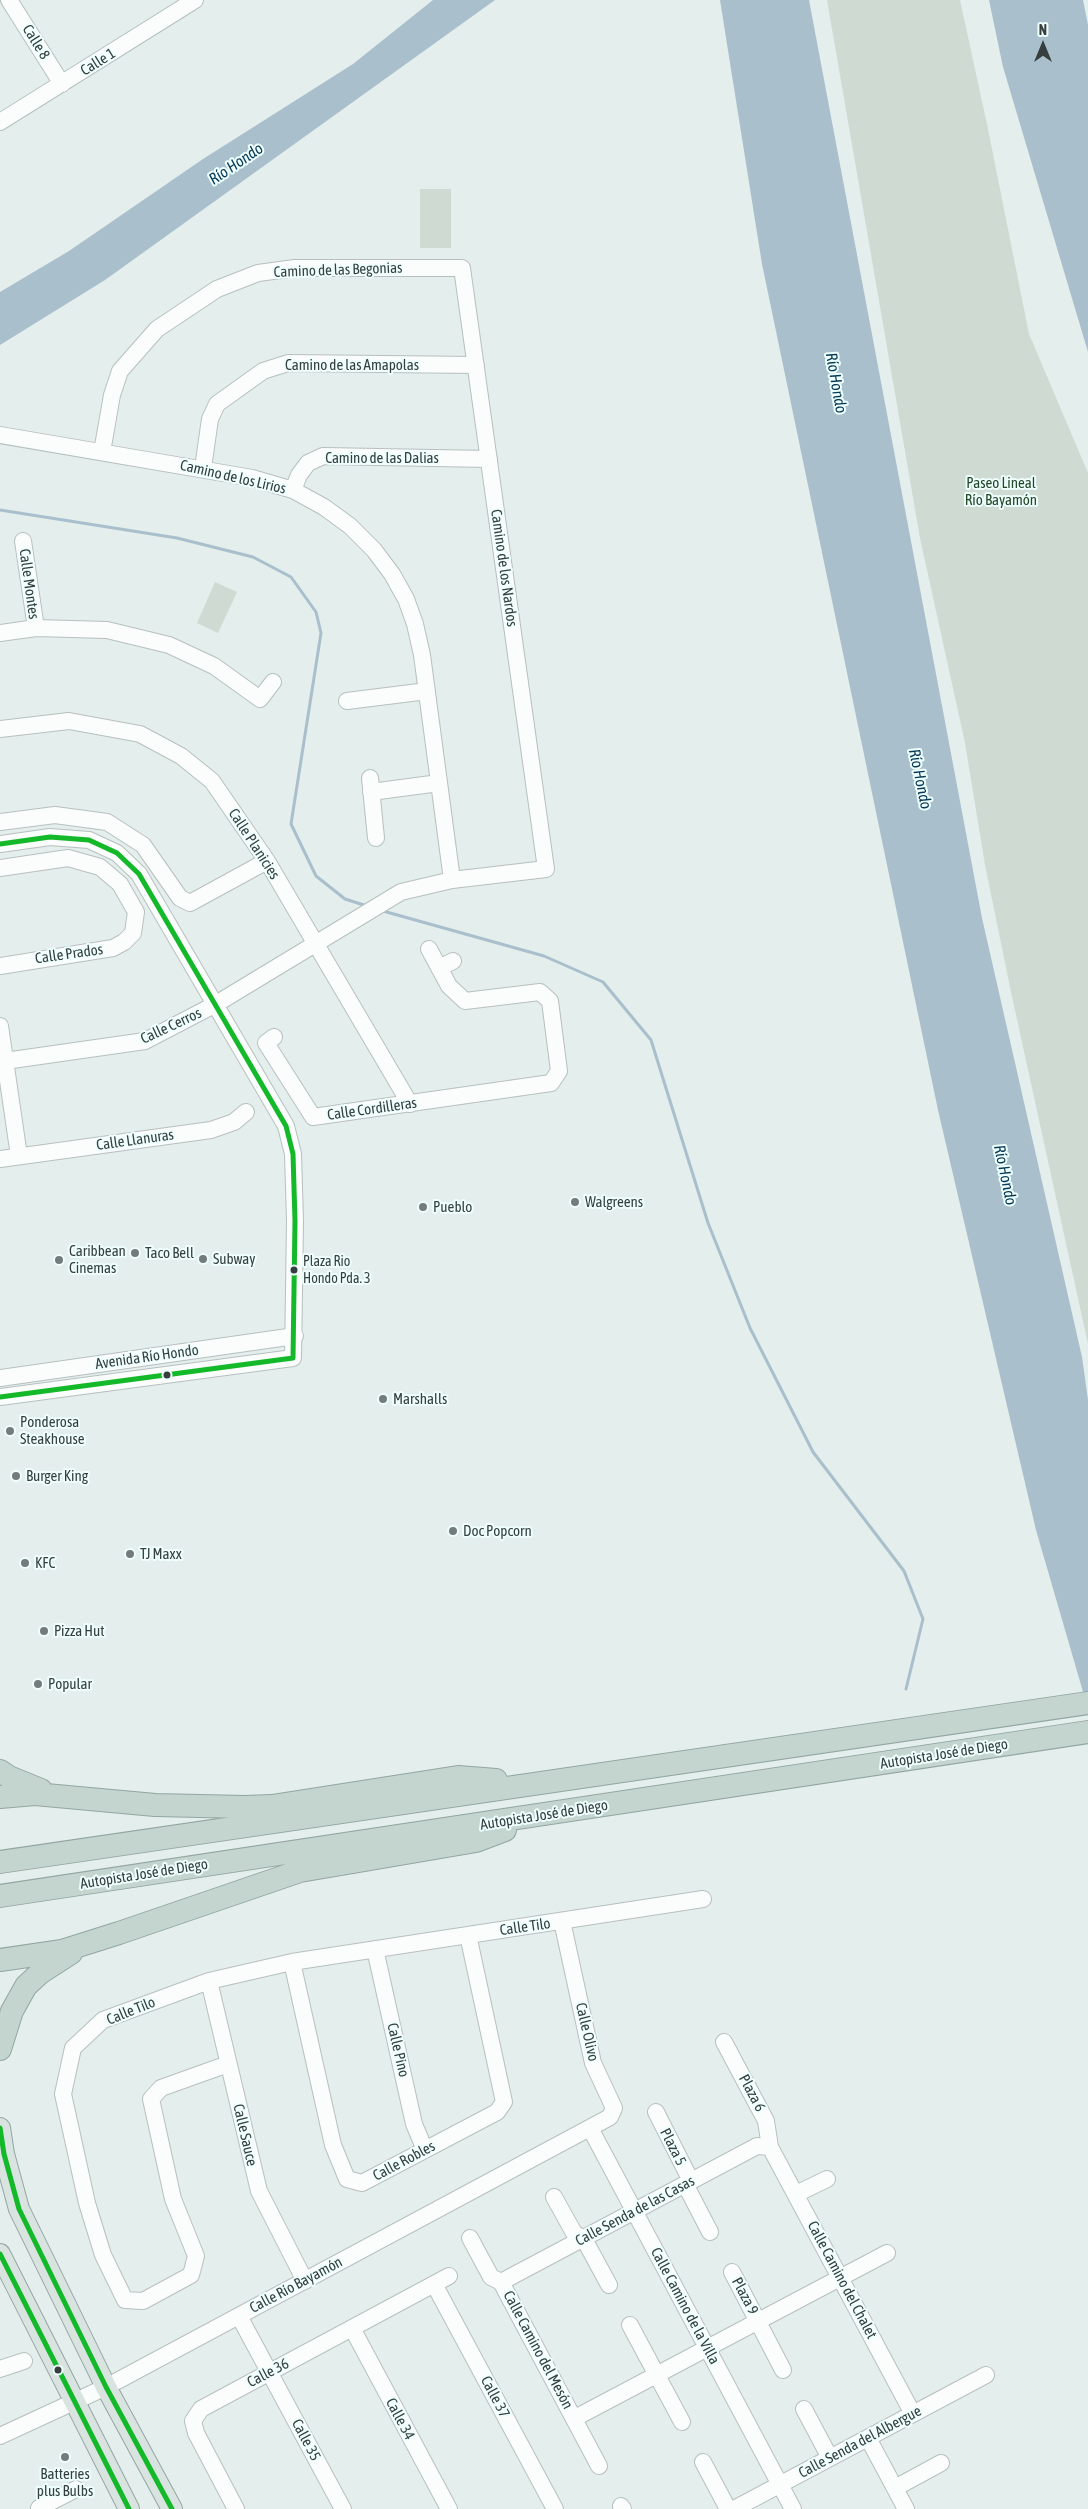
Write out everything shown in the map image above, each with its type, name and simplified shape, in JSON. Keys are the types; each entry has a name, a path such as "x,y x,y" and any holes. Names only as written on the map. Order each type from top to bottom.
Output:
{"highway":[{"name":"Autopista José de Diego","path":"0,1862 1088,1703"},
{"name":"Autopista José de Diego","path":"1,1884 542,1815 1088,1732"},
{"path":"1,1884 868,1756 919,1751 968,1750"},
{"path":"0,1771 9,1777 54,1794"},
{"path":"1,1884 538,1794 600,1774"},
{"path":"0,1796 54,1794 155,1805 230,1808 272,1806 458,1777 535,1784"},
{"path":"0,1960 62,1951 300,1871 319,1866 476,1841 542,1815"},
{"path":"0,2048 12,2011 26,1986 40,1973 92,1942"}],"main road":[{"path":"0,2128 4,2154 19,2209 106,2387 172,2509"},
{"path":"0,2254 129,2509"}],"street":[{"name":"Calle 1","path":"0,122 194,0"},
{"name":"Calle 8","path":"10,4 62,84"},
{"name":"Camino de las Begonias","path":"102,452 112,395 120,370 157,329 217,289 258,273 295,268 462,268"},
{"name":"Camino de los Nardos","path":"462,268 546,869"},
{"name":"Camino de las Amapolas","path":"203,468 210,419 217,404 262,371 288,364 476,365"},
{"name":"Camino de los Lirios","path":"0,435 203,468 252,478 292,490 324,507 350,526 374,550 392,574 406,599 415,624 427,691 452,880"},
{"name":"Camino de las Dalias","path":"292,490 299,475 308,463 323,456 489,458"},
{"name":"Calle Montes","path":"29,550 36,628"},
{"path":"0,633 36,628 107,630 169,645 214,666 260,699 273,682"},
{"path":"347,701 427,691"},
{"name":"Calle Planicies","path":"0,729 69,721 140,734 181,756 212,781 267,861 318,944 410,1104"},
{"path":"376,838 371,785 439,783"},
{"path":"0,822 55,815 107,822 143,845 180,898 190,903 267,861"},
{"path":"0,844 50,837 88,840 117,853 139,874 286,1126 292,1154 294,1336"},
{"name":"Calle Prados","path":"0,868 68,858 100,867 120,884 136,912 133,933 124,942 113,948 0,966"},
{"name":"Calle Cerros","path":"5,1061 145,1041 216,1004 401,892 452,880 546,869"},
{"name":"Calle Cordilleras","path":"274,1037 266,1043 313,1117 527,1088 551,1083 559,1071 550,1001 540,992 465,1001 449,986 446,964 429,948"},
{"path":"0,1026 19,1156 0,1159"},
{"name":"Calle Llanuras","path":"19,1156 211,1130 234,1122 246,1112"},
{"name":"Avenida Río Hondo","path":"0,1378 294,1336 293,1358 0,1397"},
{"name":"Calle Tilo","path":"228,2064 160,2088 151,2099 173,2198 196,2256 191,2275 143,2301 126,2300 103,2255 89,2211 63,2094 73,2048 104,2020 209,1982 292,1962 703,1899"},
{"name":"Calle Olivo","path":"562,1921 593,2063 614,2108 610,2117 590,2128"},
{"name":"Calle Robles","path":"292,1962 333,2144 347,2179 362,2183 497,2112 504,2102 468,1935"},
{"name":"Calle Pino","path":"375,1949 414,2124 425,2150"},
{"name":"Calle Sauce","path":"209,1982 259,2191 305,2281"},
{"name":"Plaza 6","path":"724,2042 766,2121 770,2147"},
{"name":"Plaza 5","path":"656,2112 710,2232"},
{"name":"Calle Camino de la Villa","path":"590,2128 793,2509"},
{"name":"Calle Río Bayamón","path":"0,2436 106,2387 590,2128"},
{"name":"Calle Senda de las Casas","path":"501,2282 757,2146 770,2147"},
{"name":"Calle Camino del Chalet","path":"770,2147 913,2414"},
{"path":"796,2194 827,2179"},
{"path":"554,2197 574,2233 584,2239 609,2285"},
{"name":"Calle Camino del Mesón","path":"470,2238 491,2276 501,2282 599,2466"},
{"path":"574,2418 887,2253"},
{"name":"Plaza 9","path":"732,2272 783,2370"},
{"name":"Calle 36","path":"236,2509 196,2433 193,2421 201,2409 449,2276"},
{"name":"Calle 37","path":"434,2284 555,2509"},
{"name":"Calle 35","path":"239,2316 343,2509"},
{"path":"630,2324 682,2422"},
{"name":"Calle 34","path":"352,2328 449,2509"},
{"path":"0,2369 24,2361"},
{"name":"Calle Senda del Albergue","path":"734,2509 986,2376"},
{"path":"804,2409 830,2458"},
{"path":"868,2438 906,2509"},
{"path":"703,2462 728,2509"},
{"path":"895,2488 941,2463"},
{"path":"39,2508 62,2503 76,2488"}],"green space":[{"name":"Paseo Lineal Río Bayamón","path":"827,0 960,0 1029,334 1088,473 1088,1344 1011,992 985,865 965,743 920,538"},
{"path":"420,189 451,189 451,248 420,248"},
{"path":"215,582 237,592 218,633 197,623"}],"water":[{"name":"Río Hondo","path":"433,0 495,0 105,280 0,345 0,292 69,251 203,159 353,64"},
{"path":"720,0 809,0 982,918 1082,1357 1088,1400 1088,1709 1036,1530 938,1110 762,264"},
{"path":"989,0 1083,0 1088,25 1088,352 1003,67"}],"waterway":[{"path":"0,510 177,538 253,557 291,577 316,612 321,633 291,824 316,876 345,899 367,906"},
{"path":"383,911 544,956 603,982 651,1040 708,1223 750,1328 813,1452 904,1571 923,1619 906,1689"}],"transit line":[{"path":"0,844 50,837 89,840 117,853 139,874 286,1126 293,1154 295,1221 293,1358 0,1397"},
{"path":"0,2128 4,2154 19,2209 106,2387 172,2509"},
{"path":"0,2254 129,2509"}],"place":[{"name":"Walgreens","path":"575,1202"},
{"name":"Pueblo","path":"423,1207"},
{"name":"Taco Bell","path":"135,1253"},
{"name":"Subway","path":"203,1259"},
{"name":"Caribbean Cinemas","path":"59,1260"},
{"name":"Plaza Rio Hondo Pda. 3","path":"294,1270"},
{"name":"Marshalls","path":"383,1399"},
{"name":"Ponderosa Steakhouse","path":"10,1431"},
{"name":"Burger King","path":"16,1476"},
{"name":"Doc Popcorn","path":"453,1531"},
{"name":"TJ Maxx","path":"130,1554"},
{"name":"KFC","path":"25,1563"},
{"name":"Pizza Hut","path":"44,1631"},
{"name":"Popular","path":"38,1684"},
{"name":"Batteries plus Bulbs","path":"65,2457"}]}
